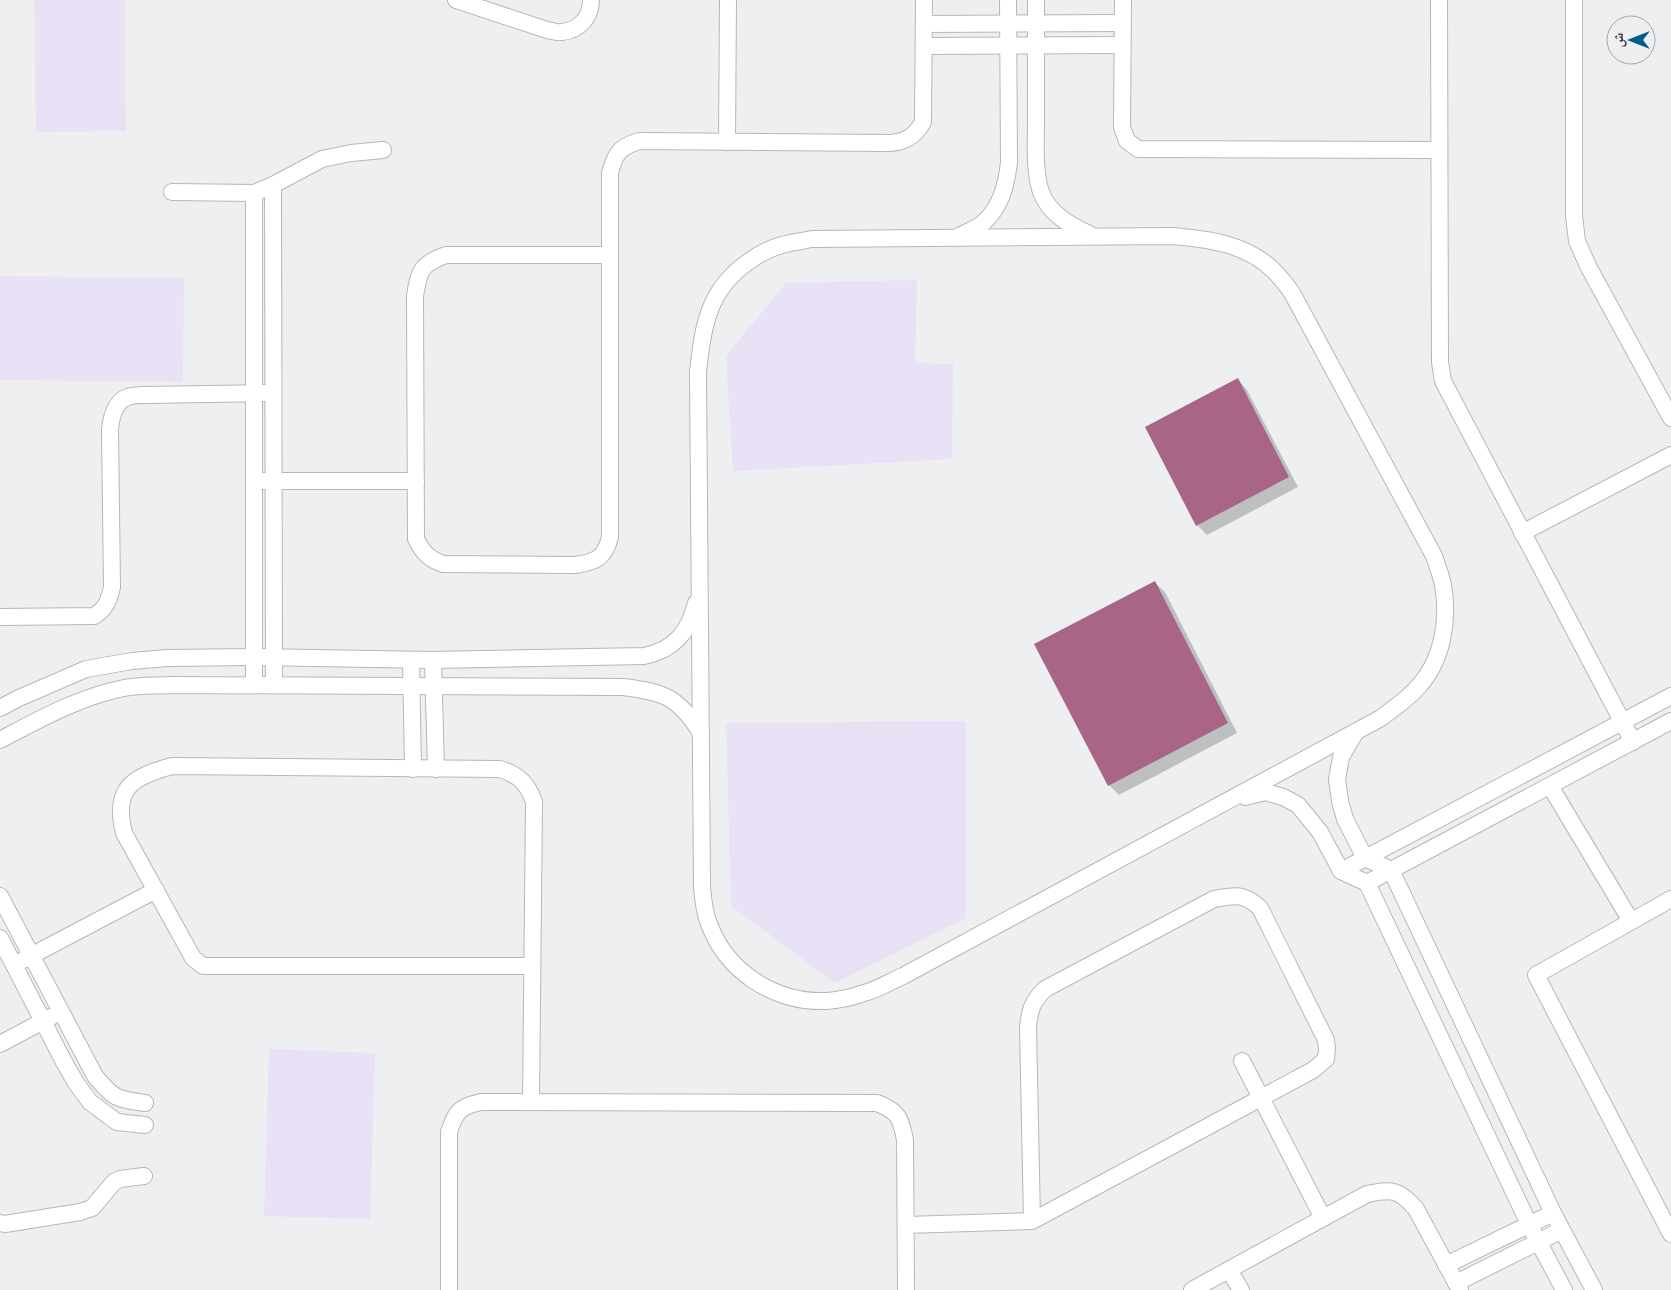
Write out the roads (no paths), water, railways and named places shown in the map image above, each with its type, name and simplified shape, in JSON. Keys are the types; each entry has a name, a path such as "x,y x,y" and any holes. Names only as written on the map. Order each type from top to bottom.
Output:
{"street":[{"path":"456,0 547,30 562,33 573,29 588,17 591,0"},
{"path":"727,142 728,0"},
{"path":"610,255 446,255 430,261 421,271 415,296 416,539 427,556 434,561 443,564 575,565 590,563 600,558 607,549 610,538 610,255 610,173 613,160 619,150 639,141 899,143 908,139 917,132 924,122 924,0"},
{"path":"956,237 983,224 997,207 1005,188 1009,163 1008,0"},
{"path":"1036,0 1036,163 1041,192 1049,206 1060,218 1071,226 1096,236"},
{"path":"1122,0 1122,127 1127,141 1138,149 1440,150"},
{"path":"1439,0 1440,362 1443,381 1632,742"},
{"path":"1574,0 1574,216 1578,241 1588,266 1671,418"},
{"path":"924,24 1122,24"},
{"path":"924,46 1122,45"},
{"path":"172,192 254,193 273,185 322,158 383,150"},
{"path":"273,185 274,685"},
{"path":"254,193 254,685"},
{"path":"1096,236 1204,238 1226,243 1243,250 1260,259 1275,272 1292,293 1434,556 1443,583 1446,604 1440,652 1420,686 1381,718 903,976 866,993 828,1001 799,999 776,992 752,980 732,963 716,941 707,919 702,887 698,372 702,338 709,312 721,286 737,270 759,254 781,245 805,240 1096,236"},
{"path":"0,617 94,616 102,611 109,601 112,587 110,430 111,416 123,400 127,397 145,395 273,393"},
{"path":"1522,533 1671,455"},
{"path":"253,481 416,481"},
{"path":"0,708 86,669 141,660 253,657 410,660 620,658 656,654 668,648 682,634 692,619 700,583"},
{"path":"410,660 413,768"},
{"path":"433,660 436,768"},
{"path":"0,740 69,705 93,696 126,688 170,685 623,687 648,690 664,695 687,712 701,733"},
{"path":"1341,871 1671,696"},
{"path":"1367,883 1671,721"},
{"path":"1356,731 1341,757 1337,779 1345,819 1366,858 1391,870 1553,1213 1594,1290"},
{"path":"531,966 203,966 193,958 124,833 120,817 122,799 126,788 140,778 157,770 172,766 500,769 513,774 523,781 530,790 534,802 531,1102"},
{"path":"1550,786 1631,921"},
{"path":"1228,801 1264,792 1283,797 1298,804 1320,832 1341,871 1367,883 1529,1224 1564,1290"},
{"path":"14,965 156,890"},
{"path":"0,896 95,1076 107,1090 121,1100 145,1103"},
{"path":"906,1225 1032,1221 1313,1070 1326,1059 1326,1040 1260,908 1251,899 1243,896 1214,899 1045,989 1035,999 1029,1012 1028,1027 1032,1221"},
{"path":"1671,899 1536,975 1671,1234"},
{"path":"0,938 76,1083 90,1102 117,1122 145,1125"},
{"path":"0,1044 61,1012"},
{"path":"1242,1061 1323,1218"},
{"path":"449,1290 449,1132 456,1113 468,1105 481,1102 877,1103 890,1108 897,1114 902,1124 905,1140 906,1290"},
{"path":"0,1223 5,1224 86,1210 92,1208 114,1182 120,1179 144,1176"},
{"path":"1192,1290 1367,1194 1386,1190 1397,1192 1407,1198 1416,1209 1458,1286 1562,1230"},
{"path":"1446,1265 1553,1213"},
{"path":"1229,1270 1240,1290"}]}
